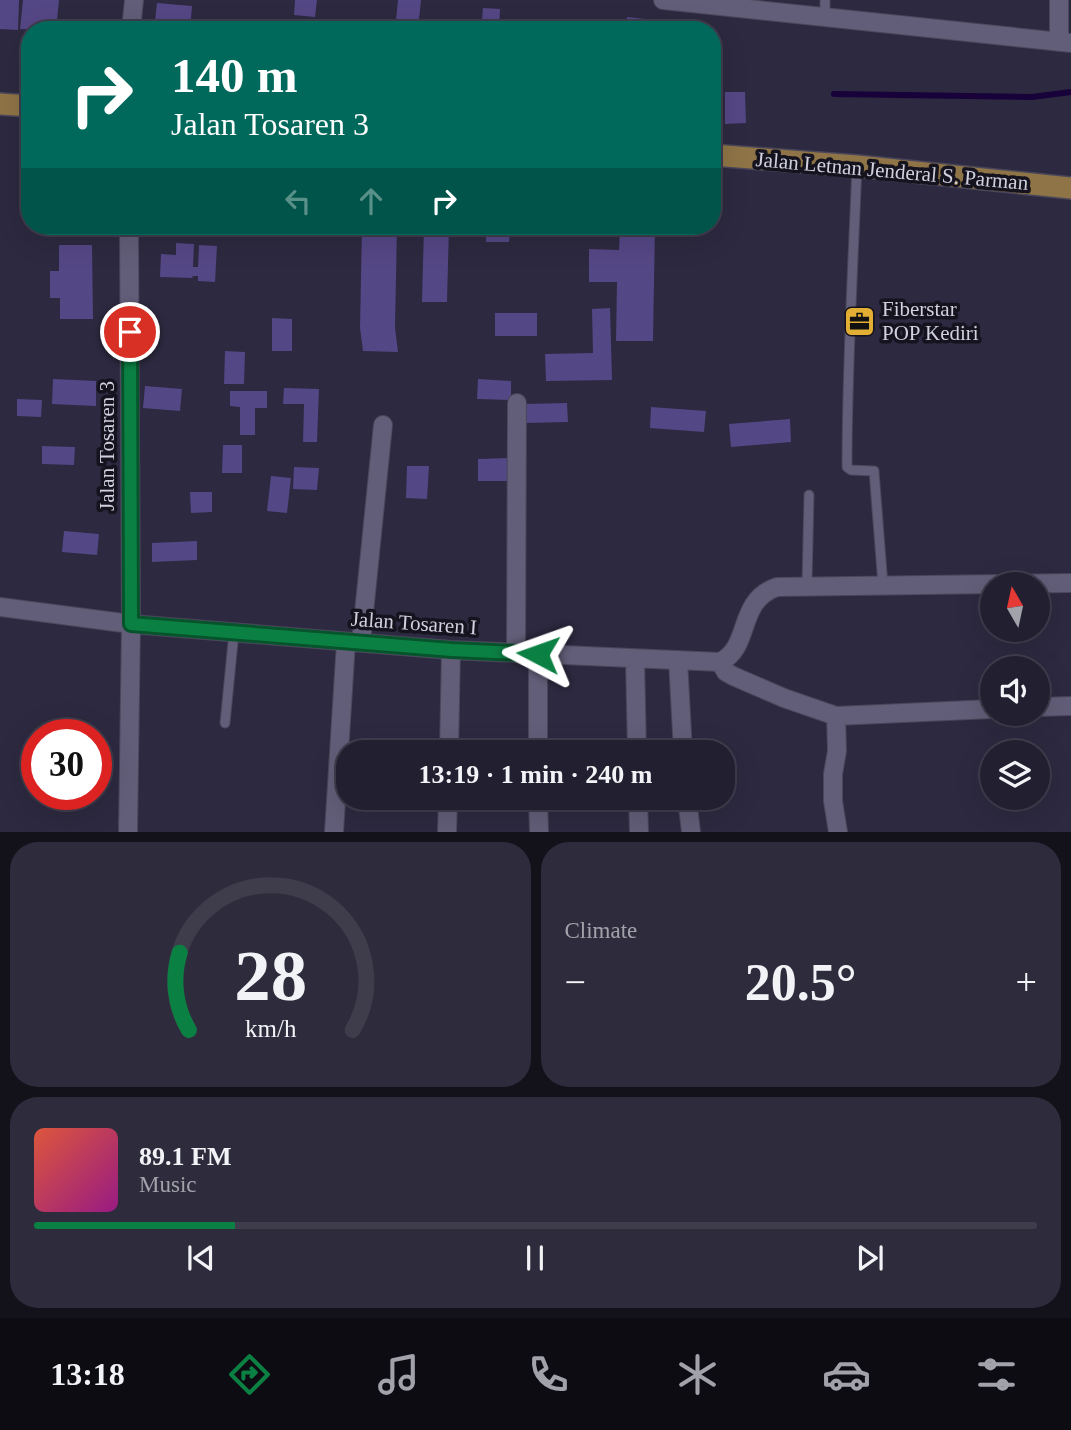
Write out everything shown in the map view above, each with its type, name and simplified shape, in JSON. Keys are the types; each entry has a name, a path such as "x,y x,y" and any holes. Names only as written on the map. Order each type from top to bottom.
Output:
{"main road":[{"path":"0,104 21,105"},
{"name":"Jalan Letnan Jenderal S. Parman","path":"721,156 857,166 1071,188"}],"street":[{"path":"132,21 134,0"},
{"path":"663,0 825,9 1065,42 1059,0"},
{"name":"Jalan Tosaren 3","path":"128,831 131,624 129,235"},
{"path":"516,652 517,403"},
{"path":"334,831 353,642 383,425"},
{"path":"980,710 836,716 733,676 726,672 720,662 732,652 753,604 762,593 777,587 1071,583"},
{"name":"Jalan Tosaren I","path":"0,607 131,624 452,650 720,662"},
{"path":"449,740 452,650"},
{"path":"538,654 538,740"},
{"path":"635,659 637,740"},
{"path":"678,660 682,740"},
{"path":"1050,707 1071,706"},
{"path":"836,716 837,751 833,774 833,800 838,831"},
{"path":"447,831 448,810"},
{"path":"538,810 539,831"},
{"path":"638,810 639,831"},
{"path":"688,810 691,831"}],"lane":[{"path":"857,166 852,305 848,336 847,467 851,470 874,471 883,585"},
{"path":"807,585 809,495"},
{"path":"225,723 234,632"}],"building":[{"path":"0,0 19,0 18,30 0,29"},
{"path":"23,0 59,0 57,21 21,21 20,29"},
{"path":"295,0 317,0 315,17 294,15"},
{"path":"398,0 421,0 419,21 396,21"},
{"path":"157,3 192,6 191,21 155,21"},
{"path":"483,8 500,9 499,21 482,21"},
{"path":"627,17 646,19 646,21 627,21"},
{"path":"725,92 745,92 746,123 725,124"},
{"path":"362,235 397,235 395,328 398,352 363,351 360,328"},
{"path":"424,235 449,235 447,302 422,302"},
{"path":"486,235 509,235 509,242 486,242"},
{"path":"620,235 655,235 653,341 616,341 617,282 589,282 589,249 619,250"},
{"path":"176,243 194,244 193,267 198,267 199,245 217,246 215,282 198,281 198,276 160,277 161,254 176,255"},
{"path":"59,245 92,245 93,319 60,319 60,298 50,298 50,271 59,271"},
{"path":"610,308 612,380 546,381 545,354 593,353 592,309"},
{"path":"495,313 537,313 537,336 495,336"},
{"path":"272,318 292,319 292,351 272,351"},
{"path":"225,351 245,352 244,384 224,384"},
{"path":"53,379 96,381 96,406 52,404"},
{"path":"478,379 511,381 511,400 477,399"},
{"path":"145,386 182,389 180,411 143,408"},
{"path":"284,388 319,389 317,442 303,442 304,404 283,404"},
{"path":"230,391 267,391 267,408 255,408 255,435 240,435 240,407 230,406"},
{"path":"17,399 42,400 41,417 17,416"},
{"path":"567,403 568,422 526,423 526,404"},
{"path":"651,407 706,411 704,432 650,428"},
{"path":"790,419 791,442 731,447 729,424"},
{"path":"223,445 242,445 242,473 222,473"},
{"path":"42,446 75,447 74,465 42,464"},
{"path":"509,458 510,481 478,481 478,459"},
{"path":"407,466 429,466 427,499 406,498"},
{"path":"294,467 319,468 317,490 293,489"},
{"path":"271,476 291,478 287,513 267,511"},
{"path":"190,492 212,492 212,512 191,513"},
{"path":"64,531 99,534 97,555 62,552"},
{"path":"197,541 197,560 152,562 152,543"}],"waterway":[{"path":"834,94 1032,97 1071,92"}],"place":[{"name":"Fiberstar POP Kediri","path":"859,321"}],"route":[{"path":"130,332 131,624 452,650 538,654"}]}
